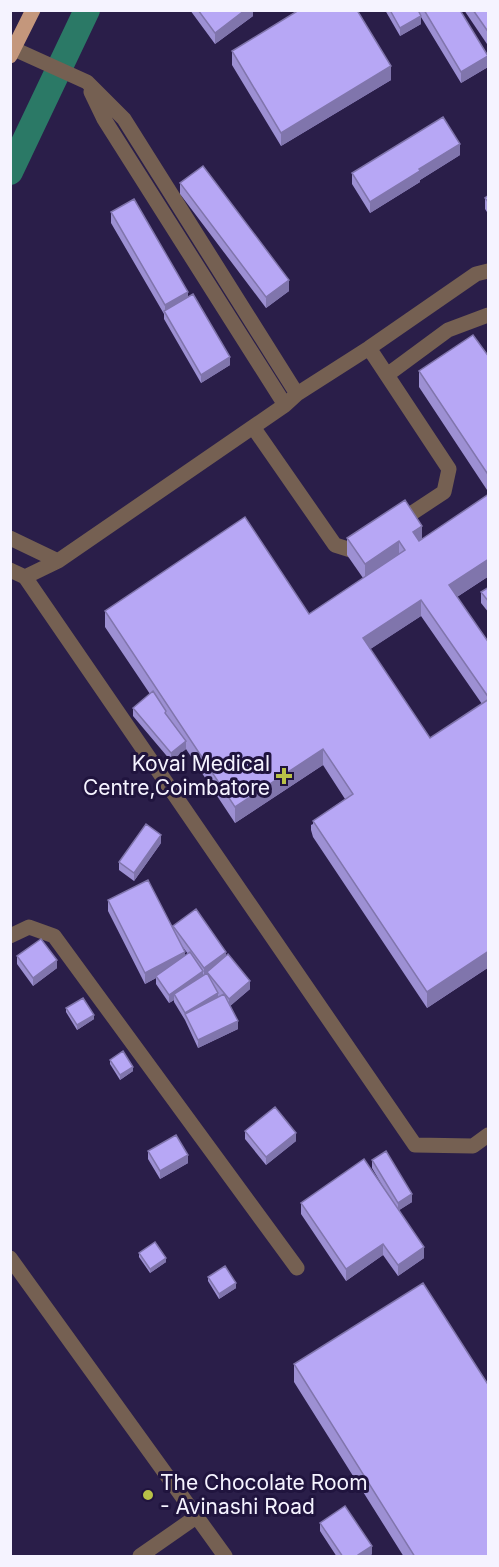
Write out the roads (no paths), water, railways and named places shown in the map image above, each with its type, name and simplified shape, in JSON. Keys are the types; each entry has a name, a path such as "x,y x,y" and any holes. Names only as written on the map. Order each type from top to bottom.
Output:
{"main road":[{"path":"12,53 33,10"}],"street":[{"path":"12,53 43,62 86,82 124,119 297,394"},
{"path":"86,82 104,119 285,405"},
{"path":"25,576 58,561 254,427 297,394 369,348 476,274 489,271"},
{"path":"387,375 448,330 489,315"},
{"path":"254,427 335,545 354,551 444,492 448,469 369,348"},
{"path":"10,538 58,561"},
{"path":"10,570 25,576 415,1145 473,1146 489,1135"},
{"path":"10,936 29,927 54,936 297,1268"},
{"path":"10,1258 225,1557"},
{"path":"140,1557 196,1517"}],"waterway":[{"path":"10,172 87,10"}],"place":[{"name":"Kovai Medical Centre,Coimbatore","path":"284,776"},
{"name":"The Chocolate Room - Avinashi Road","path":"148,1495"}]}
